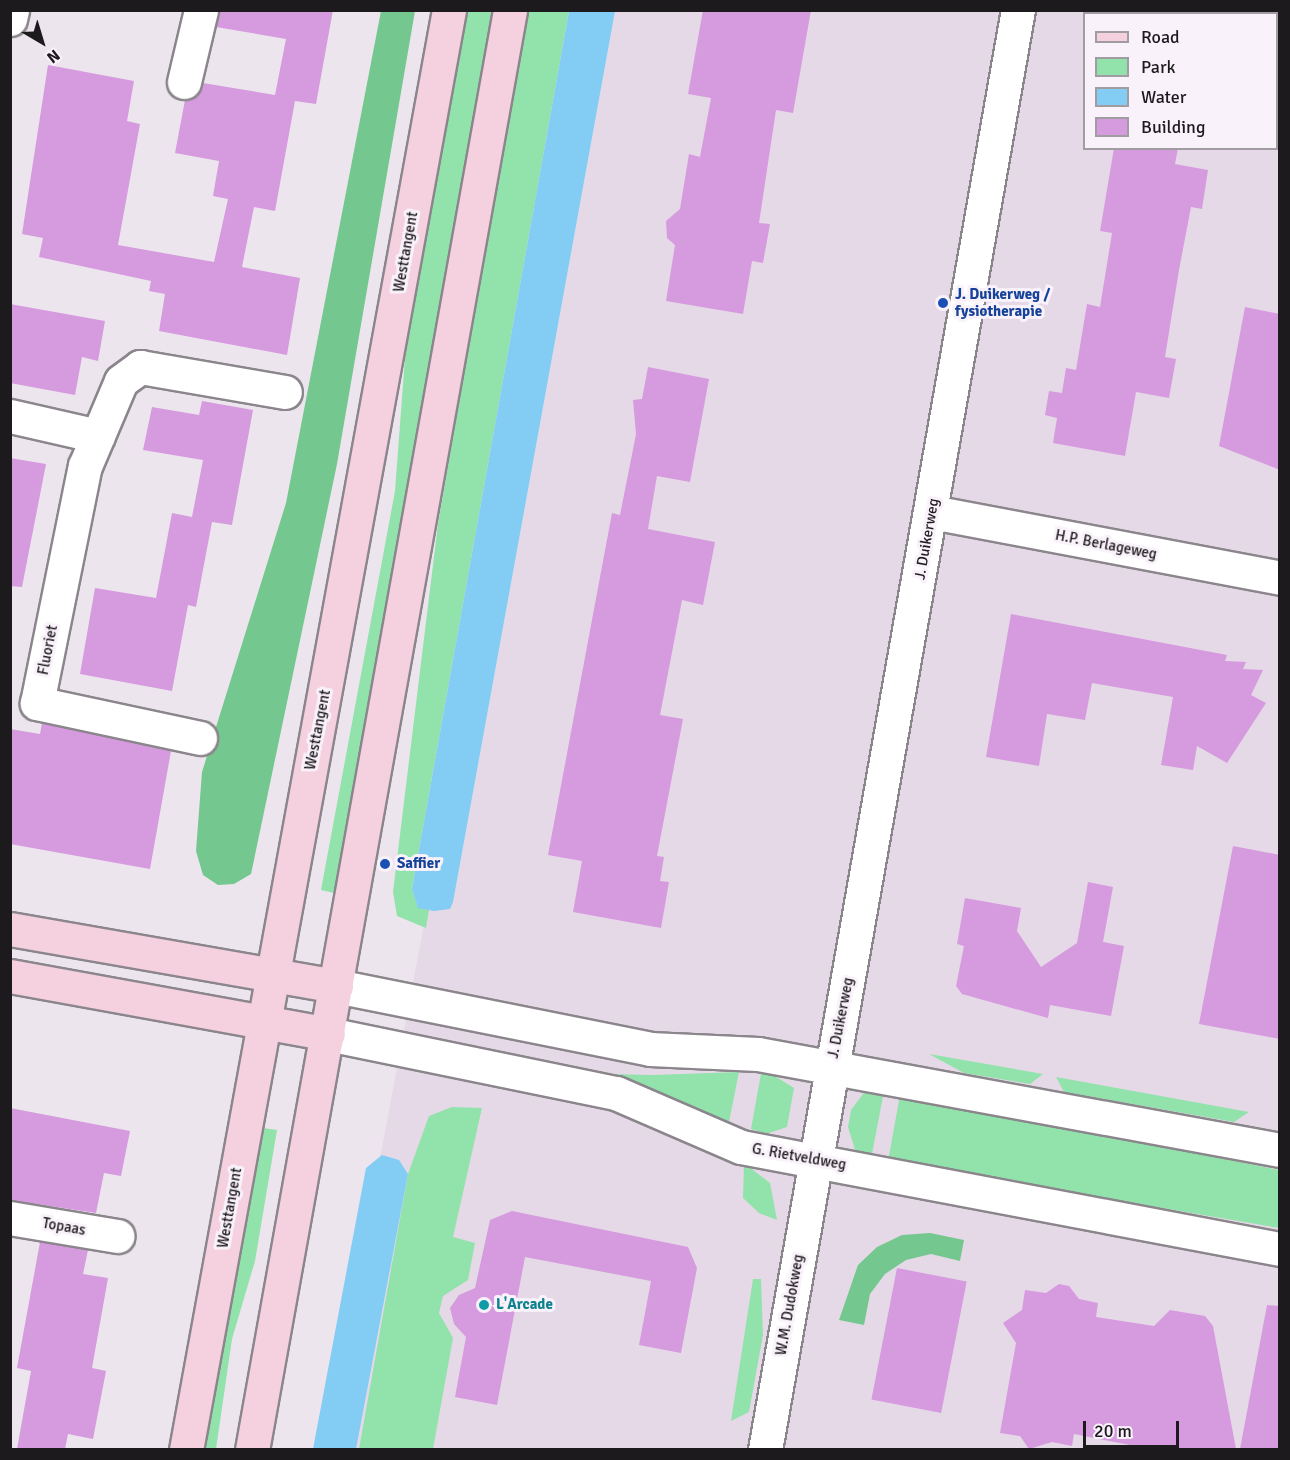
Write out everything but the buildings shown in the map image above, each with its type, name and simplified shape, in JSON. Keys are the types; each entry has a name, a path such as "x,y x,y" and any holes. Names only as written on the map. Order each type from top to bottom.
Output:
{"main road":[{"name":"Westtangent","path":"186,1449 449,10"},
{"path":"252,1449 510,10"},
{"path":"10,929 273,973 336,986"},
{"path":"10,976 328,1034"}],"street":[{"path":"10,19 12,10"},
{"path":"184,81 201,10"},
{"name":"J. Duikerweg","path":"816,1160 932,512 1018,10"},
{"name":"Fluoriet","path":"200,738 37,703 85,466 121,381 140,367 285,392"},
{"path":"10,416 98,436"},
{"name":"H.P. Berlageweg","path":"932,512 1280,578"},
{"path":"336,986 650,1049 748,1053 1280,1150"},
{"name":"G. Rietveldweg","path":"328,1034 616,1094 741,1148 816,1160 1280,1249"},
{"name":"W.M. Dudokweg","path":"765,1449 816,1160"},
{"name":"Topaas","path":"10,1218 117,1236"}],"shaded area":[{"path":"596,11 1279,11 1279,1449 325,1450"}],"green space":[{"path":"381,11 415,11 337,464 251,874 234,884 218,885 203,875 196,851 202,772 286,503"},
{"path":"464,11 495,11 334,893 321,890 395,491 405,358"},
{"path":"527,11 569,11 412,889 418,907 429,910 426,928 397,916 393,892 438,524"},
{"path":"929,1054 1043,1074 1030,1084 964,1073"},
{"path":"762,1068 794,1088 787,1127 766,1134 751,1129"},
{"path":"739,1072 728,1127 610,1074 653,1075"},
{"path":"1056,1077 1249,1112 1234,1122 1064,1092"},
{"path":"885,1086 871,1159 856,1153 848,1127 851,1110 866,1090"},
{"path":"900,1095 1279,1170 1279,1228 888,1161"},
{"path":"452,1107 482,1108 453,1237 475,1243 468,1280 443,1296 439,1313 453,1338 433,1449 359,1449 408,1174 429,1116"},
{"path":"263,1128 277,1130 255,1261 232,1339 216,1449 204,1449"},
{"path":"744,1163 770,1183 777,1220 759,1213 743,1198"},
{"path":"930,1233 964,1240 960,1261 931,1254 906,1260 885,1274 870,1294 864,1325 839,1320 858,1265 877,1247 902,1235"},
{"path":"753,1279 761,1279 763,1335 749,1412 731,1421"}],"water":[{"path":"569,11 615,11 453,902 450,909 434,911 418,908 412,889"},
{"path":"382,1155 399,1160 408,1174 356,1449 313,1449 366,1168"}],"place":[{"name":"J. Duikerweg / fysiotherapie","path":"943,303"},
{"name":"Saffier","path":"385,864"},
{"name":"L'Arcade","path":"484,1305"}]}
